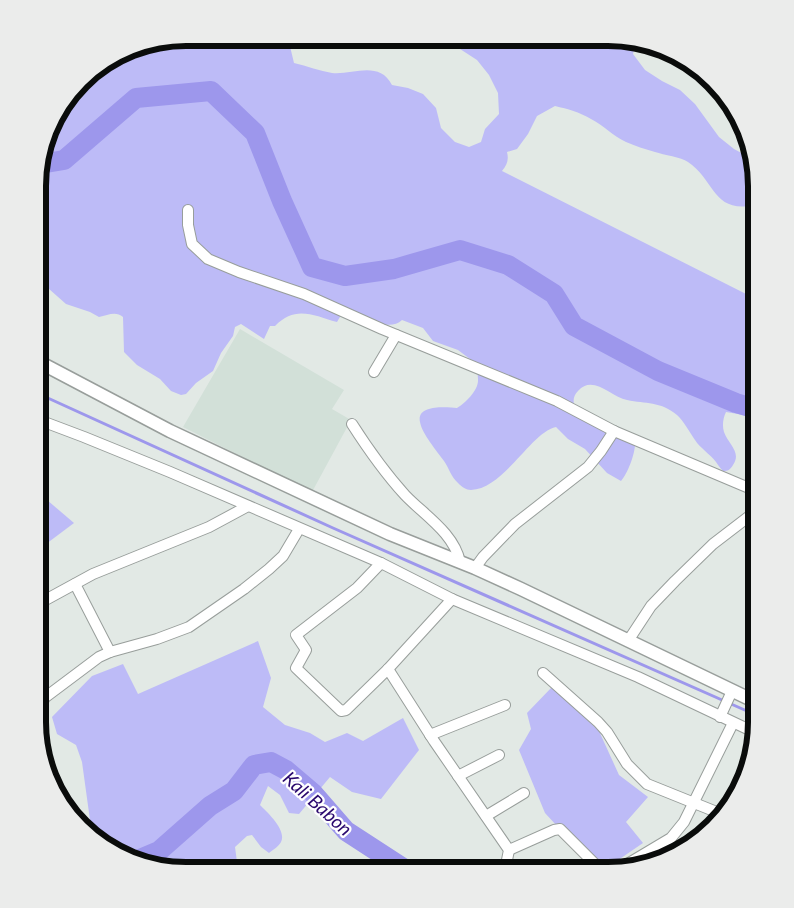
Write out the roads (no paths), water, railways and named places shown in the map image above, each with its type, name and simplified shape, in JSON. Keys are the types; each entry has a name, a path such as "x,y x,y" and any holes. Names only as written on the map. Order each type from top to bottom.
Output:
{"street":[{"path":"188,210 188,225 192,244 208,259 239,272 304,294 396,335 557,401 614,431 747,487"},
{"path":"374,372 396,335"},
{"path":"46,366 170,431 390,534 475,568 716,684 731,694 747,699"},
{"path":"46,423 248,506 381,563 452,599 722,712 733,723 747,729"},
{"path":"352,424 373,456 405,495 450,540 460,562"},
{"path":"475,568 515,524 588,467 601,452 614,431"},
{"path":"47,599 93,574 209,527 248,506"},
{"path":"628,641 650,606 713,544 747,518"},
{"path":"47,695 99,657 110,652 158,639 189,627 244,589 269,569 283,556 299,529"},
{"path":"381,563 357,588 296,635 306,650 296,668 343,711 388,669 452,599"},
{"path":"76,584 110,652"},
{"path":"388,669 430,735 509,850 506,861"},
{"path":"543,673 598,722 607,732 627,764 647,784 715,811"},
{"path":"722,712 731,694"},
{"path":"430,735 505,705"},
{"path":"656,853 684,822 733,723"},
{"path":"458,776 499,755"},
{"path":"486,816 524,793"},
{"path":"509,850 560,829 592,861"}],"waterway":[{"path":"48,163 64,160 136,98 211,91 255,133 282,201 312,267 345,276 394,269 460,250 508,265 554,294 574,326 658,371 747,406"},
{"path":"46,397 333,528 747,711"},
{"name":"Kali Babon","path":"148,856 159,851 210,806 234,791 254,765 271,762 286,770 313,793 346,831 392,861"}]}
